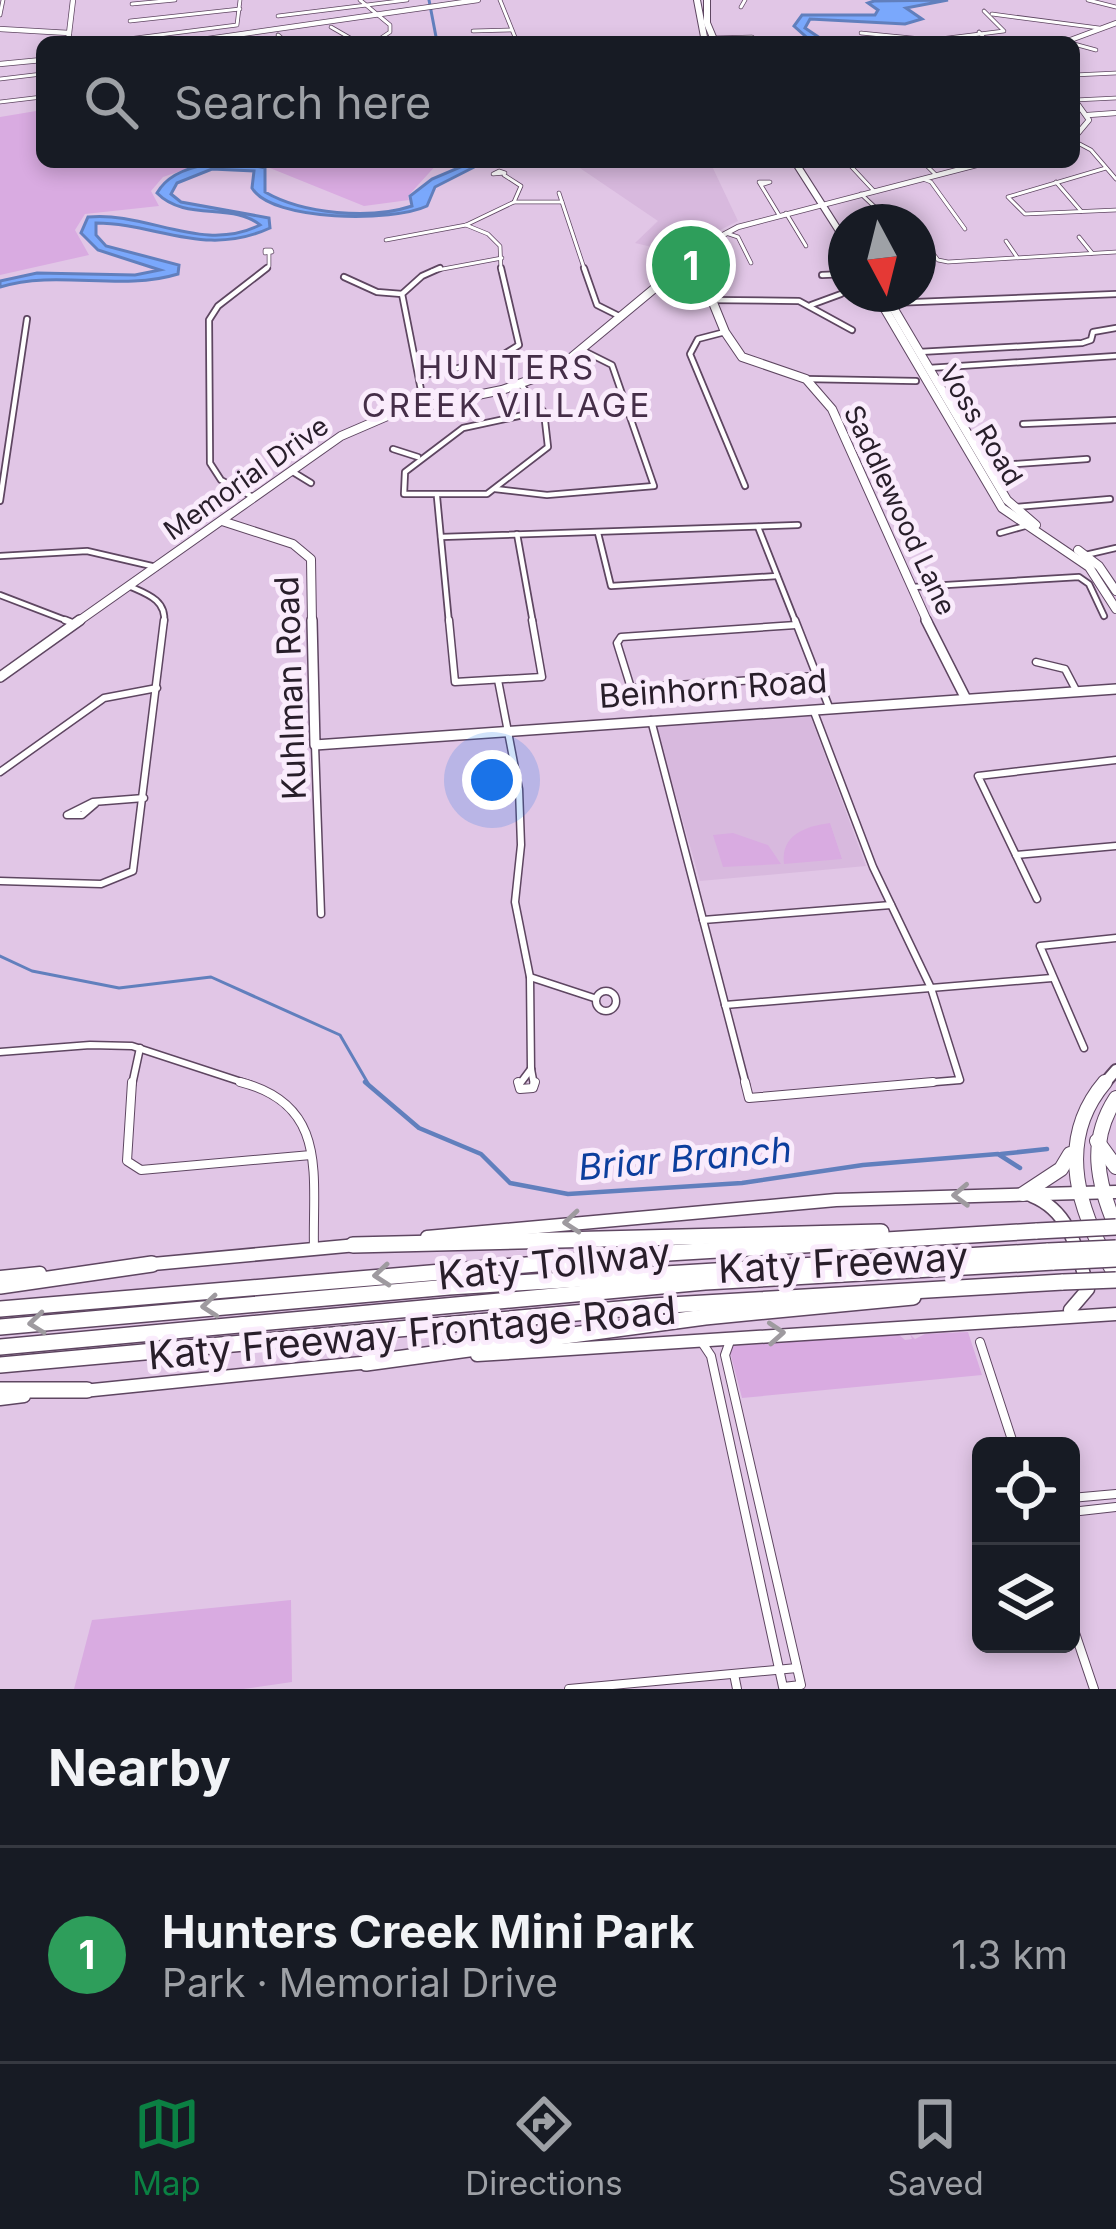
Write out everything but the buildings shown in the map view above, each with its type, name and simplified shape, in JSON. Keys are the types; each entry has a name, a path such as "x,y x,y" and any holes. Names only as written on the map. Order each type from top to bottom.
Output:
{"highway":[{"name":"Katy Freeway","path":"0,1310 418,1272 1116,1227"},
{"path":"352,1245 402,1248 837,1231 960,1235"},
{"name":"Katy Tollway","path":"0,1347 1116,1248"},
{"name":"Katy Tollway","path":"0,1327 448,1287 1051,1257 1116,1259"},
{"path":"0,1286 152,1264"},
{"name":"Katy Freeway","path":"0,1365 608,1310 1116,1278"},
{"path":"366,1363 682,1319 873,1303 990,1286"},
{"path":"0,1394 87,1390"}],"main road":[{"path":"702,3 708,36"},
{"path":"804,168 827,203"},
{"name":"Voss Road","path":"891,312 1005,502 1025,526 1081,556 1116,609"},
{"name":"Voss Road","path":"1005,502 1081,556 1116,591"},
{"path":"1023,1194 1061,1169 1087,1108 1116,1070"},
{"path":"1116,1098 1094,1135 1116,1227"},
{"path":"1094,1135 1104,1156 1116,1167"},
{"path":"1072,1151 1078,1192 1116,1278"}],"street":[{"path":"0,16 3,0"},
{"path":"69,36 73,0"},
{"path":"128,36 132,2 175,0"},
{"path":"156,36 240,24 241,0"},
{"path":"359,0 380,15 389,32 383,36"},
{"path":"278,16 407,0"},
{"path":"244,36 478,0"},
{"path":"453,4 491,0"},
{"path":"500,0 514,36"},
{"path":"741,7 745,0"},
{"path":"1088,0 1116,7"},
{"path":"130,21 241,9"},
{"path":"984,10 1116,26"},
{"path":"956,36 1004,31 992,14"},
{"path":"331,27 347,36"},
{"path":"1080,36 1103,27"},
{"path":"0,29 69,33"},
{"path":"473,32 511,30"},
{"path":"980,32 983,36"},
{"path":"861,33 867,36"},
{"path":"1080,46 1096,50"},
{"path":"0,65 36,62"},
{"path":"1080,75 1116,74"},
{"path":"0,79 36,75"},
{"path":"0,103 36,98"},
{"path":"1080,99 1116,98"},
{"path":"1080,105 1088,115"},
{"path":"1088,115 1116,113"},
{"path":"1080,129 1088,115"},
{"path":"1080,140 1116,179"},
{"path":"851,168 874,191"},
{"path":"929,168 936,175"},
{"name":"Memorial Drive","path":"0,677 341,436 369,422 521,385 555,371 726,233 964,168"},
{"path":"1106,168 1009,197 1025,214 1116,210"},
{"path":"504,175 520,186 514,202"},
{"path":"923,178 931,182 965,229"},
{"path":"1056,182 1082,212"},
{"path":"761,185 806,246"},
{"path":"559,193 597,305 622,317"},
{"path":"861,194 872,204"},
{"path":"386,240 466,225 514,202 562,202"},
{"path":"418,376 494,362 517,349 500,272 502,258 494,238 466,225"},
{"path":"726,233 739,239 751,263"},
{"path":"1079,237 1094,254"},
{"path":"1006,241 1017,257"},
{"path":"936,256 942,262 1116,252"},
{"path":"254,498 221,480 210,463 208,328 218,306 269,266 269,253"},
{"path":"344,277 377,292 402,294 426,274 472,259 502,258"},
{"name":"Saddlewood Lane","path":"680,269 703,278 725,332 742,357 806,380 834,412 910,588 965,697"},
{"path":"822,275 828,275"},
{"path":"402,294 421,390 432,404"},
{"path":"936,298 1116,294"},
{"path":"710,300 772,297 811,305 828,299"},
{"path":"811,305 832,325 852,330"},
{"path":"0,501 27,320"},
{"path":"915,352 1084,342 1093,332 1116,328"},
{"path":"725,332 698,340 690,354 745,486"},
{"path":"494,488 547,495 654,486 612,364 584,351"},
{"path":"925,368 1116,356"},
{"path":"806,380 916,381"},
{"path":"521,385 535,393 542,411 550,444 481,496 407,496 402,489 404,472 463,428 542,411"},
{"path":"0,408 15,406"},
{"path":"1022,424 1116,419"},
{"path":"393,449 420,458"},
{"path":"982,466 1087,459"},
{"path":"292,472 311,483"},
{"path":"436,496 455,682 542,677 517,534"},
{"path":"1005,502 1110,499"},
{"name":"Kuhlman Road","path":"222,521 293,544 311,560 321,914"},
{"path":"441,537 799,524"},
{"path":"1000,533 1025,526"},
{"path":"758,527 829,707"},
{"path":"598,533 611,586 777,576"},
{"path":"1081,556 1116,548"},
{"path":"0,556 87,550 157,567"},
{"path":"910,588 1079,577 1090,584 1103,616"},
{"path":"0,880 101,884 133,872 165,614 157,599 130,586"},
{"path":"0,595 75,624"},
{"path":"796,626 617,639 628,685 638,689 816,676"},
{"path":"1036,662 1064,669 1076,690"},
{"path":"498,680 519,789 515,902 530,977 531,1069"},
{"path":"0,772 104,698 131,689 157,688"},
{"name":"Beinhorn Road","path":"315,745 1116,689"},
{"path":"651,720 749,1098 960,1080 931,988 812,708"},
{"path":"1037,898 978,776 1116,760"},
{"path":"96,803 144,798"},
{"path":"1016,855 1116,846"},
{"path":"703,920 892,905"},
{"path":"1084,1048 1040,946 1116,938"},
{"path":"530,977 594,998"},
{"path":"725,1004 1052,978"},
{"path":"0,1052 118,1045 140,1048 210,1075 247,1082 288,1104 302,1121 310,1155 314,1250"},
{"path":"140,1048 133,1065 127,1161 131,1167 141,1170 310,1155"},
{"path":"0,1276 812,1202 1110,1192"},
{"path":"1023,1194 1042,1198 1061,1213 1088,1288 1075,1308 1059,1314"},
{"name":"Katy Freeway Frontage Road","path":"87,1390 366,1363 1059,1314 1116,1314"},
{"path":"695,1339 711,1356 784,1687 801,1685 725,1355 733,1336"},
{"path":"980,1342 1011,1437"},
{"path":"1080,1497 1116,1494"},
{"path":"1080,1511 1116,1507"},
{"path":"1080,1648 1094,1689"},
{"path":"569,1689 797,1668"},
{"path":"734,1674 737,1689"}],"shaded area":[{"path":"36,111 36,168 189,168 163,177 151,191 159,206 85,214 75,230 89,255 0,275 0,117"},
{"path":"270,168 434,168 409,200 364,206"},
{"path":"580,168 713,168 738,221 708,236 686,255 635,243 658,221"},
{"path":"810,715 866,866 700,881 656,727"},
{"path":"830,823 842,859 784,864 790,839"},
{"path":"733,833 768,845 781,864 723,867 713,835"},
{"path":"968,1332 982,1375 742,1398 730,1352 732,1346 899,1335 905,1340 912,1339 910,1334 915,1339 925,1334"},
{"path":"291,1600 292,1682 243,1689 74,1689 92,1620"}],"water":[{"path":"948,0 906,8 922,19 905,24 810,19 805,28 817,36 805,36 794,26 802,15 875,15 878,10 868,3"},
{"path":"191,168 265,168 265,192 317,210 357,214 412,206 410,196 458,168 472,168 435,187 427,206 362,216 283,207 252,188 254,171 212,169 177,183 171,194 181,202 269,218 270,228 224,240 202,240 96,223 96,235 106,246 179,265 178,274 134,281 44,280 0,287 0,281 37,273 135,275 160,270 98,250 81,233 88,217 217,235 260,225 236,214 181,207 157,193"}],"waterway":[{"path":"429,0 436,36"},
{"name":"Briar Branch","path":"0,956 32,971 119,988 211,977 340,1035 369,1085"},
{"name":"Briar Branch","path":"365,1082 419,1128 481,1154 510,1183 568,1194 742,1183 863,1165 998,1154 1020,1168"},
{"path":"1001,1154 1047,1149"}],"place":[{"name":"Hunters Creek Mini Park","path":"691,265"}],"district":[{"name":"HUNTERS CREEK VILLAGE","path":"507,386"}]}
